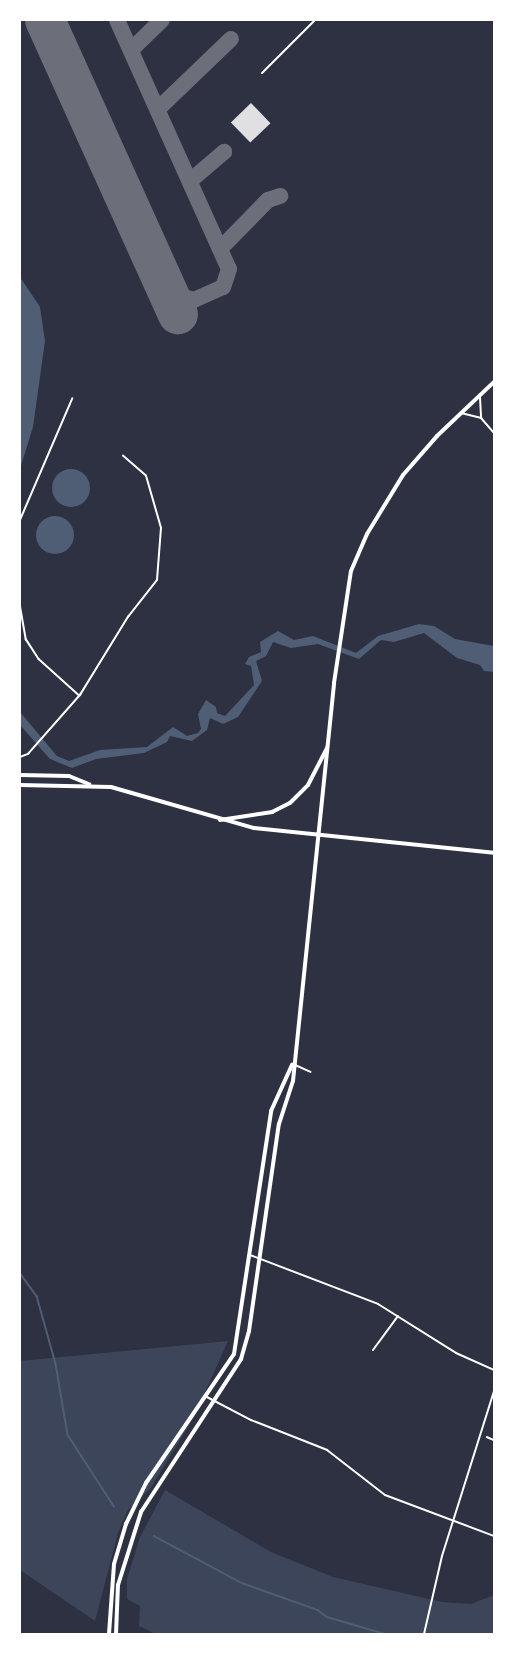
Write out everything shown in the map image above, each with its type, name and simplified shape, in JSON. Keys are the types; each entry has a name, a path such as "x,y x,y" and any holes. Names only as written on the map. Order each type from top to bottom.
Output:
{"main road":[{"path":"116,1635 118,1585 141,1512 244,1350 279,1124 293,1081 293,1064 320,837 334,683 343,611 351,571 383,505 403,476 461,413 495,382"},
{"path":"216,820 272,812 290,802 308,785 329,742"},
{"path":"20,775 69,776 92,786"},
{"path":"20,785 92,786 137,793 216,820 320,837 495,853"},
{"path":"109,1635 113,1572 126,1524 146,1483 234,1354 271,1112 293,1064"}],"street":[{"path":"262,73 315,20"},
{"path":"480,395 481,418"},
{"path":"461,413 481,418 495,433"},
{"path":"293,1064 311,1072"},
{"path":"250,1255 364,1298 398,1316 456,1353 495,1370"},
{"path":"374,1350 398,1316"},
{"path":"424,1635 452,1522 495,1391"},
{"path":"205,1395 251,1420 327,1450 385,1495 452,1522 495,1536"}],"lane":[{"path":"20,520 72,399"},
{"path":"20,757 31,750 80,695 128,616 157,580 161,528 146,476 123,456"},
{"path":"20,604 26,639 39,659 80,695"}],"path":[{"path":"487,1437 495,1440"}],"shaded area":[{"path":"20,277 40,307 45,341 33,427 20,469"},
{"path":"71,469 84,475 90,488 84,501 71,507 58,501 52,488 58,475"},
{"path":"55,516 68,522 74,535 68,548 55,554 42,548 36,535 42,522"},
{"path":"419,624 434,626 455,639 494,646 494,672 484,671 480,665 457,658 424,633 394,642 381,640 359,659 318,644 291,648 273,642 266,656 256,661 262,681 238,717 223,724 210,718 207,730 192,741 170,736 167,742 144,753 96,759 72,768 50,759 20,725 20,712 57,756 69,761 100,750 147,747 173,727 187,736 198,733 201,729 198,714 206,700 216,707 217,713 225,716 254,685 251,666 245,664 249,657 261,652 260,642 278,631 294,640 313,636 356,653 378,636"},
{"path":"228,1341 194,1417 150,1489 128,1510 118,1533 95,1621 20,1570 20,1361"},
{"path":"165,1490 271,1552 333,1577 442,1602 471,1604 494,1595 494,1634 156,1634 139,1626 140,1606 127,1599 127,1579 140,1537"}],"building":[{"path":"251,103 270,123 250,143 231,122"}],"waterway":[{"path":"20,1273 37,1296 56,1364 68,1435 114,1506"},
{"path":"154,1536 242,1583 318,1610 327,1617 385,1634"}],"taxiway":[{"path":"117,20 229,269 223,287 194,300 169,293"},
{"path":"131,50 162,20"},
{"path":"158,109 231,39"},
{"path":"190,181 224,152"},
{"path":"220,249 268,200 280,196"}],"runway":[{"path":"45,20 178,314"}]}
